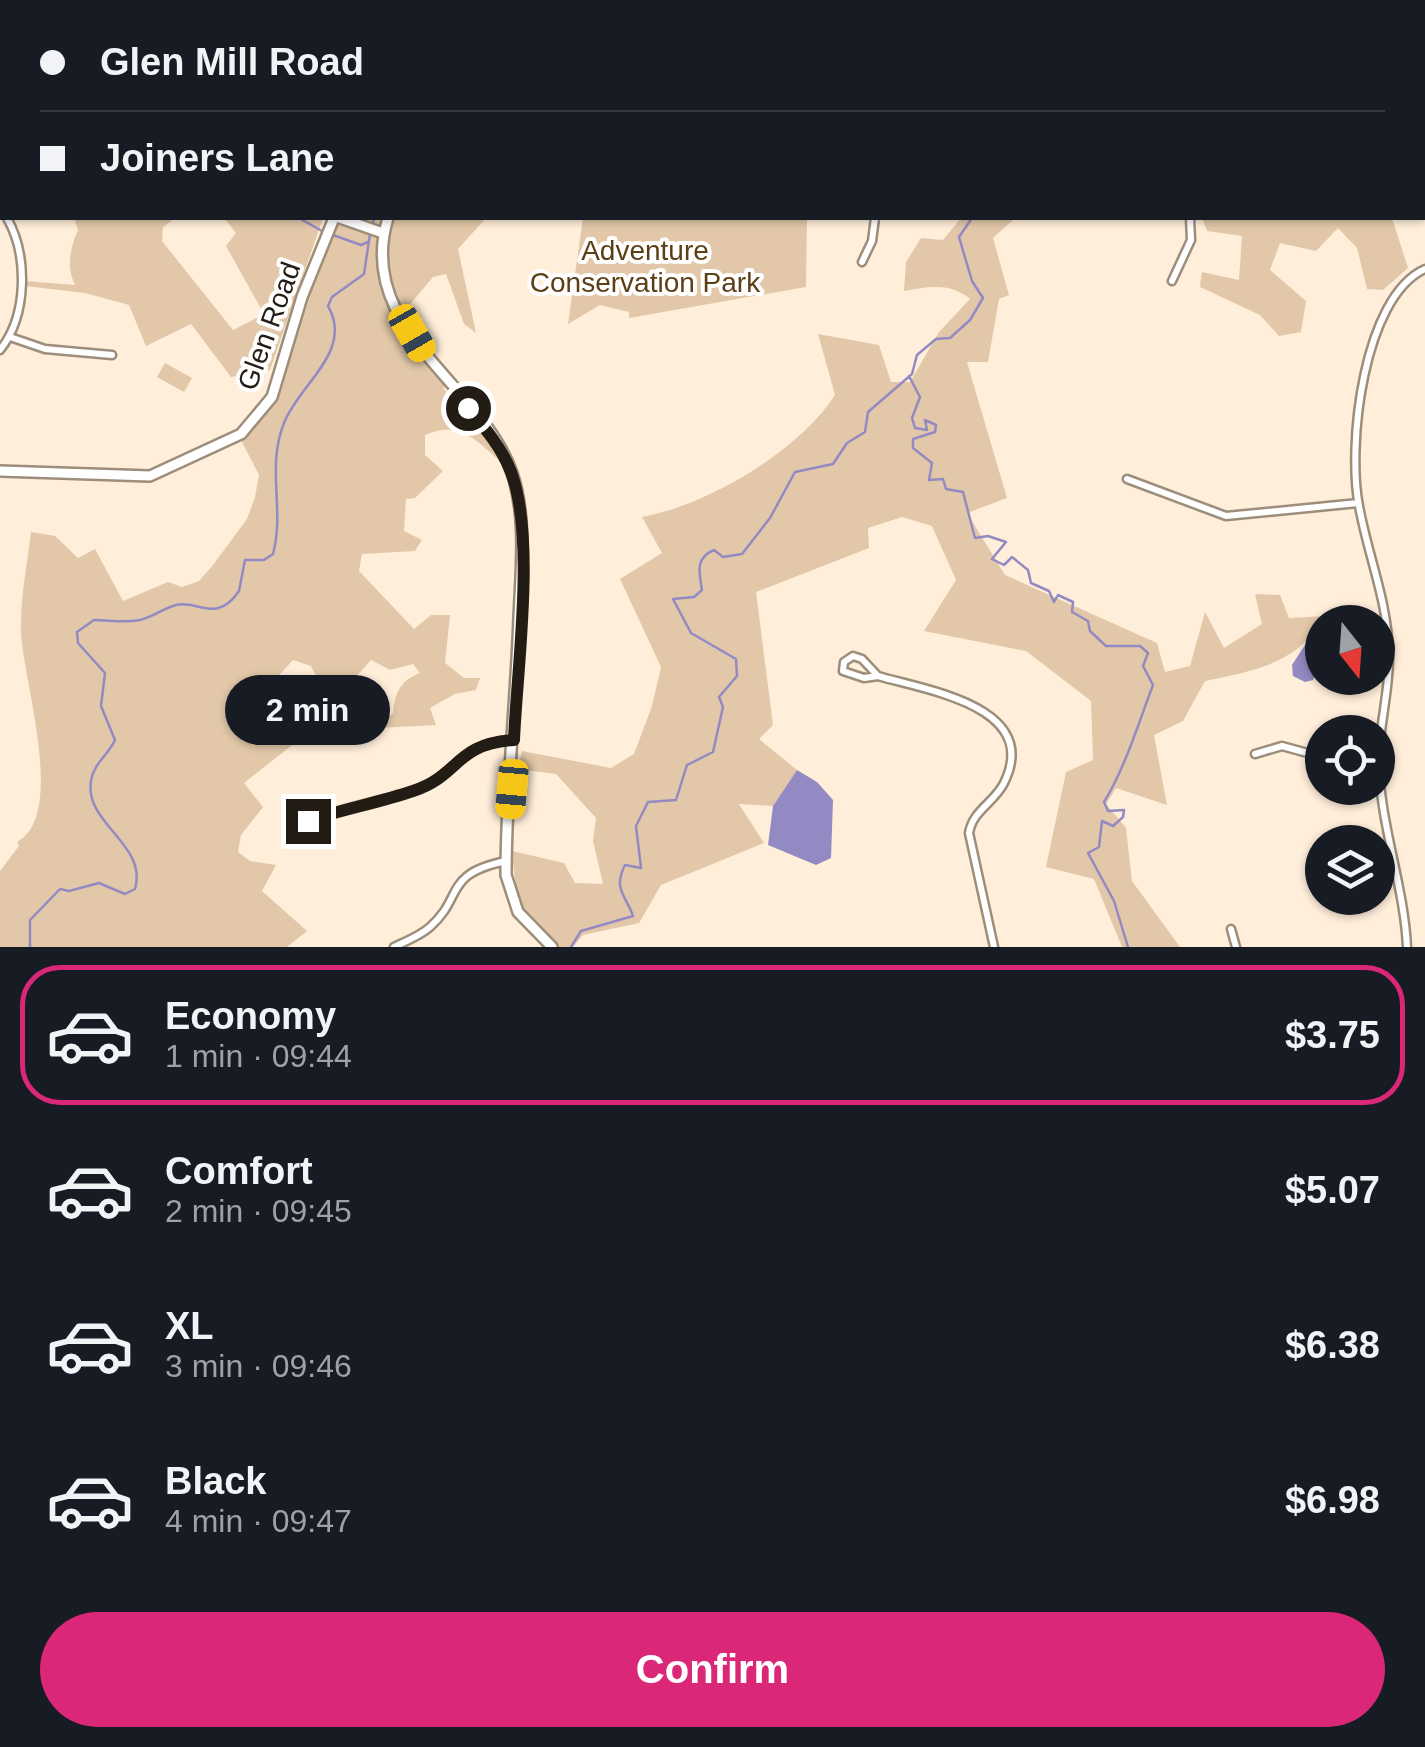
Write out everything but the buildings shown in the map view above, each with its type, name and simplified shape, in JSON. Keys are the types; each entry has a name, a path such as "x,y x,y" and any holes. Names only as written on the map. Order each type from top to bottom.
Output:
{"main road":[{"name":"Glen Road","path":"0,471 150,476 241,434 272,397 302,297 336,220"},
{"name":"Glen Road","path":"343,220 380,232"},
{"path":"387,220 380,232 388,290 426,358 489,432 513,477 521,566 506,861 508,888 518,912 552,947"}],"street":[{"path":"0,350 10,337 23,258 8,220"},
{"path":"862,262 872,241 875,220"},
{"path":"1172,281 1191,240 1190,220"},
{"path":"1383,715 1389,655 1383,594 1358,504 1356,448 1371,352 1389,302 1425,269"},
{"path":"10,337 45,349 112,355"},
{"path":"1126,478 1226,516 1358,504"},
{"path":"878,676 862,659 853,656 844,662 844,671 864,678 878,676 968,701 990,713 1002,731 1008,752 1006,781 971,821 969,833 994,947"},
{"path":"308,821 354,804 414,791 433,782 478,745 514,740"},
{"path":"1255,754 1282,746 1305,752"},
{"path":"1387,805 1406,908 1407,947"},
{"path":"394,947 432,926 460,880 487,865 506,861"},
{"path":"1230,929 1236,947"}],"green space":[{"path":"75,220 172,220 163,227 162,241 233,330 264,314 226,246 236,233 226,220 322,220 270,370 231,377 191,324 146,346 129,305 85,293 25,286 25,281 75,285 70,265 78,230"},
{"path":"333,220 484,220 458,249 476,333 464,324 446,274 433,277 401,315 412,339 446,386 443,388 480,428 499,460 474,439 457,431 425,435 425,455 443,471 415,498 406,499 404,531 422,540 415,551 362,554 359,571 414,629 431,615 450,615 445,663 464,678 480,678 476,690 455,694 430,708 436,725 378,728 393,713 400,688 420,673 413,664 390,670 371,660 353,680 351,701 371,726 353,730 307,728 320,713 324,699 311,666 293,660 252,705 296,742 244,783 263,807 241,835 238,852 250,861 276,865 262,891 307,931 287,947 0,947 0,871 19,846 17,842 32,827 39,805 38,745 21,633 31,532 55,536 78,558 95,549 123,601 168,582 182,587 199,581 247,519 259,475 242,442 272,397"},
{"name":"Adventure Conservation Park","path":"583,220 807,220 806,287 629,318 629,312 600,305 568,324"},
{"path":"959,220 1013,220 993,238 1009,295 999,299 988,362 967,362 1007,498 967,513 1005,575 1157,643 1165,672 1190,666 1205,612 1224,648 1262,624 1255,594 1280,595 1289,618 1305,617 1305,642 1299,647 1275,662 1205,681 1183,721 1154,735 1167,805 1116,788 1106,804 1126,828 1132,881 1180,947 1122,947 1094,879 1046,867 1066,772 1093,760 1091,701 1026,651 924,631 956,580 932,526 902,517 868,528 869,548 756,592 773,725 759,739 797,770 773,806 739,804 764,843 661,885 639,923 583,935 573,947 552,947 518,912 512,851 564,863 575,883 603,884 593,841 596,818 556,774 518,769 522,751 611,768 634,754 661,667 620,579 662,553 642,517 668,511 723,488 776,455 819,416 835,395 818,334 879,345 891,382 910,382 939,332 970,299 947,288 904,291 906,262 921,238 943,240"},
{"path":"1203,220 1393,220 1408,268 1383,290 1367,289 1357,248 1338,228 1316,251 1280,243 1270,270 1306,301 1301,332 1279,336 1260,315 1200,287 1202,272 1239,280 1242,236 1207,231"},
{"path":"165,363 192,378 184,392 157,377"}],"shaded area":[{"path":"1305,645 1305,682 1293,676 1292,665"},
{"path":"797,770 817,782 833,800 831,858 816,865 768,845 773,806"}],"waterway":[{"path":"303,220 322,231"},
{"path":"372,227 374,220"},
{"path":"571,947 581,931 633,916 620,880 625,865 641,868 636,826 648,802 676,800 687,765 713,752 723,707 719,697 737,676 736,659 691,633 673,599 694,597 702,590 700,566 708,553 714,550 723,557 742,554 770,518 795,472 833,464 847,443 865,432 868,412 912,374 917,355 936,339 950,338 970,320 983,298 972,281 959,237 971,220"},
{"path":"30,947 30,920 60,889 69,891 99,883 125,894 135,889 137,873 133,859 91,796 92,775 115,740 101,706 105,673 78,643 77,632 94,620 140,620 176,605 222,607 239,591 245,560 264,560 273,554 276,456 284,423 330,352 334,322 328,306 332,297 364,274 370,234"},
{"path":"333,235 361,245 368,242"},
{"path":"909,376 920,397 912,418 915,428 927,430 925,420 936,425 935,432 913,439 913,448 932,463 929,480 943,479 946,489 963,492 975,538 988,536 1006,542 992,559 1004,565 1012,557 1028,570 1031,583 1049,591 1054,602 1058,595 1073,602 1072,612 1088,621 1090,631 1106,646 1140,646 1148,653 1143,666 1153,685 1104,802 1108,811 1124,810 1123,817 1113,826 1102,821 1099,847 1088,853 1114,901 1128,947"}],"route":[{"path":"308,821 354,804 414,791 433,782 478,745 514,740 521,571 516,492 510,467 489,432 468,408"}]}
